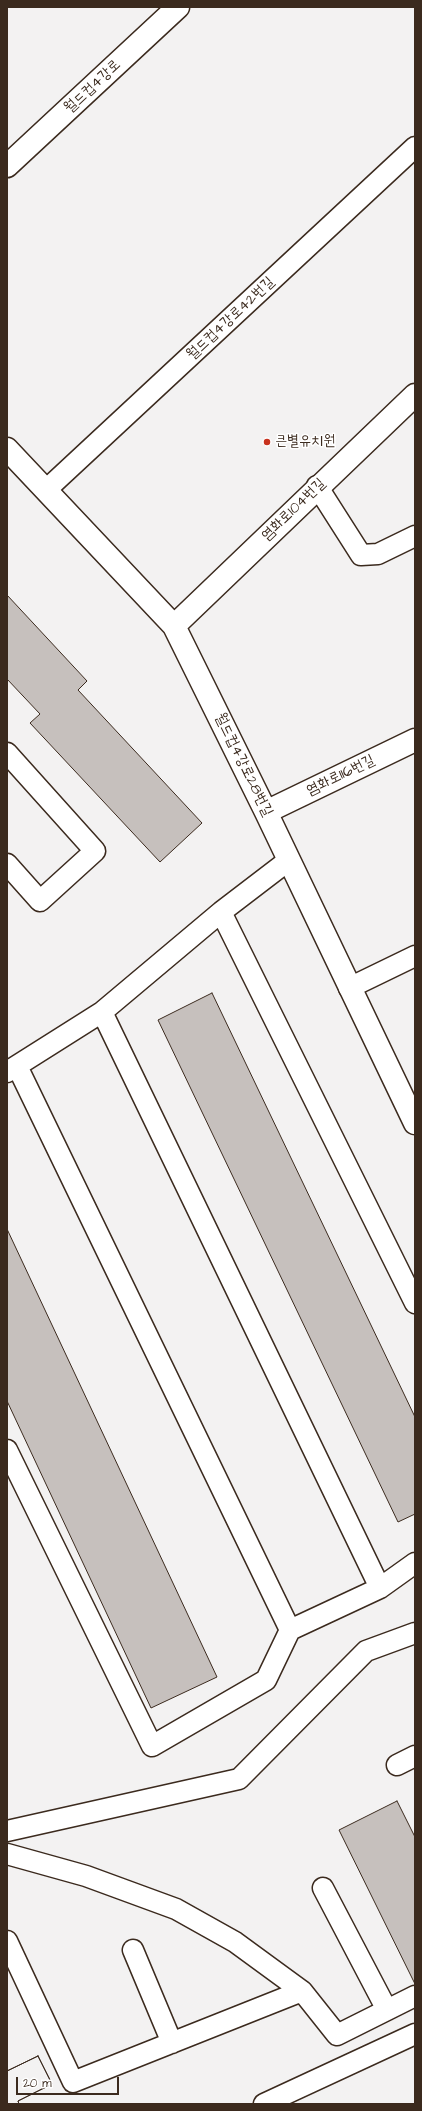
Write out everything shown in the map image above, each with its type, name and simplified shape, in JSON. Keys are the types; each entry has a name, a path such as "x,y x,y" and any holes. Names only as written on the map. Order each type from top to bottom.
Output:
{"street":[{"name":"월드컵4강로","path":"7,166 178,7"},
{"name":"염화로104번길","path":"174,626 317,486 415,395"},
{"name":"월드컵4강로28번길","path":"7,449 174,626 266,812 415,1123"},
{"name":"염화로116번길","path":"266,812 415,740"}],"lane":[{"name":"월드컵4강로42번길","path":"46,490 415,147"},
{"path":"317,486 361,555 378,554 415,536"},
{"path":"7,753 95,851 40,901 7,864"},
{"path":"289,860 221,912 102,1012 12,1069 290,1630"},
{"path":"221,912 415,1303"},
{"path":"349,988 415,956"},
{"path":"102,1012 380,1588"},
{"path":"7,1450 152,1746 266,1680 290,1630 380,1588 415,1563"},
{"path":"7,1831 239,1779 366,1651 415,1633"},
{"path":"396,1765 415,1756"},
{"path":"7,1854 86,1876 176,1910 234,1942 302,1991 337,2036 415,1996"},
{"path":"324,1888 387,2010"},
{"path":"7,1941 73,2082 302,1991"},
{"path":"133,1950 172,2043"},
{"path":"264,2104 415,2034"}],"building":[{"path":"7,595 87,681 78,690 202,823 160,862 30,723 40,714 7,679"},
{"path":"212,993 415,1417 415,1514 398,1522 158,1020"},
{"path":"7,1229 217,1677 151,1708 7,1401"},
{"path":"397,1801 415,1837 415,1984 339,1830"},
{"path":"38,2056 52,2084 18,2101 19,2104 7,2104 7,2071"},
{"path":"38,2056 52,2084 18,2101 19,2104 7,2104 7,2071"}],"place":[{"name":"큰별유치원","path":"267,442"}]}
